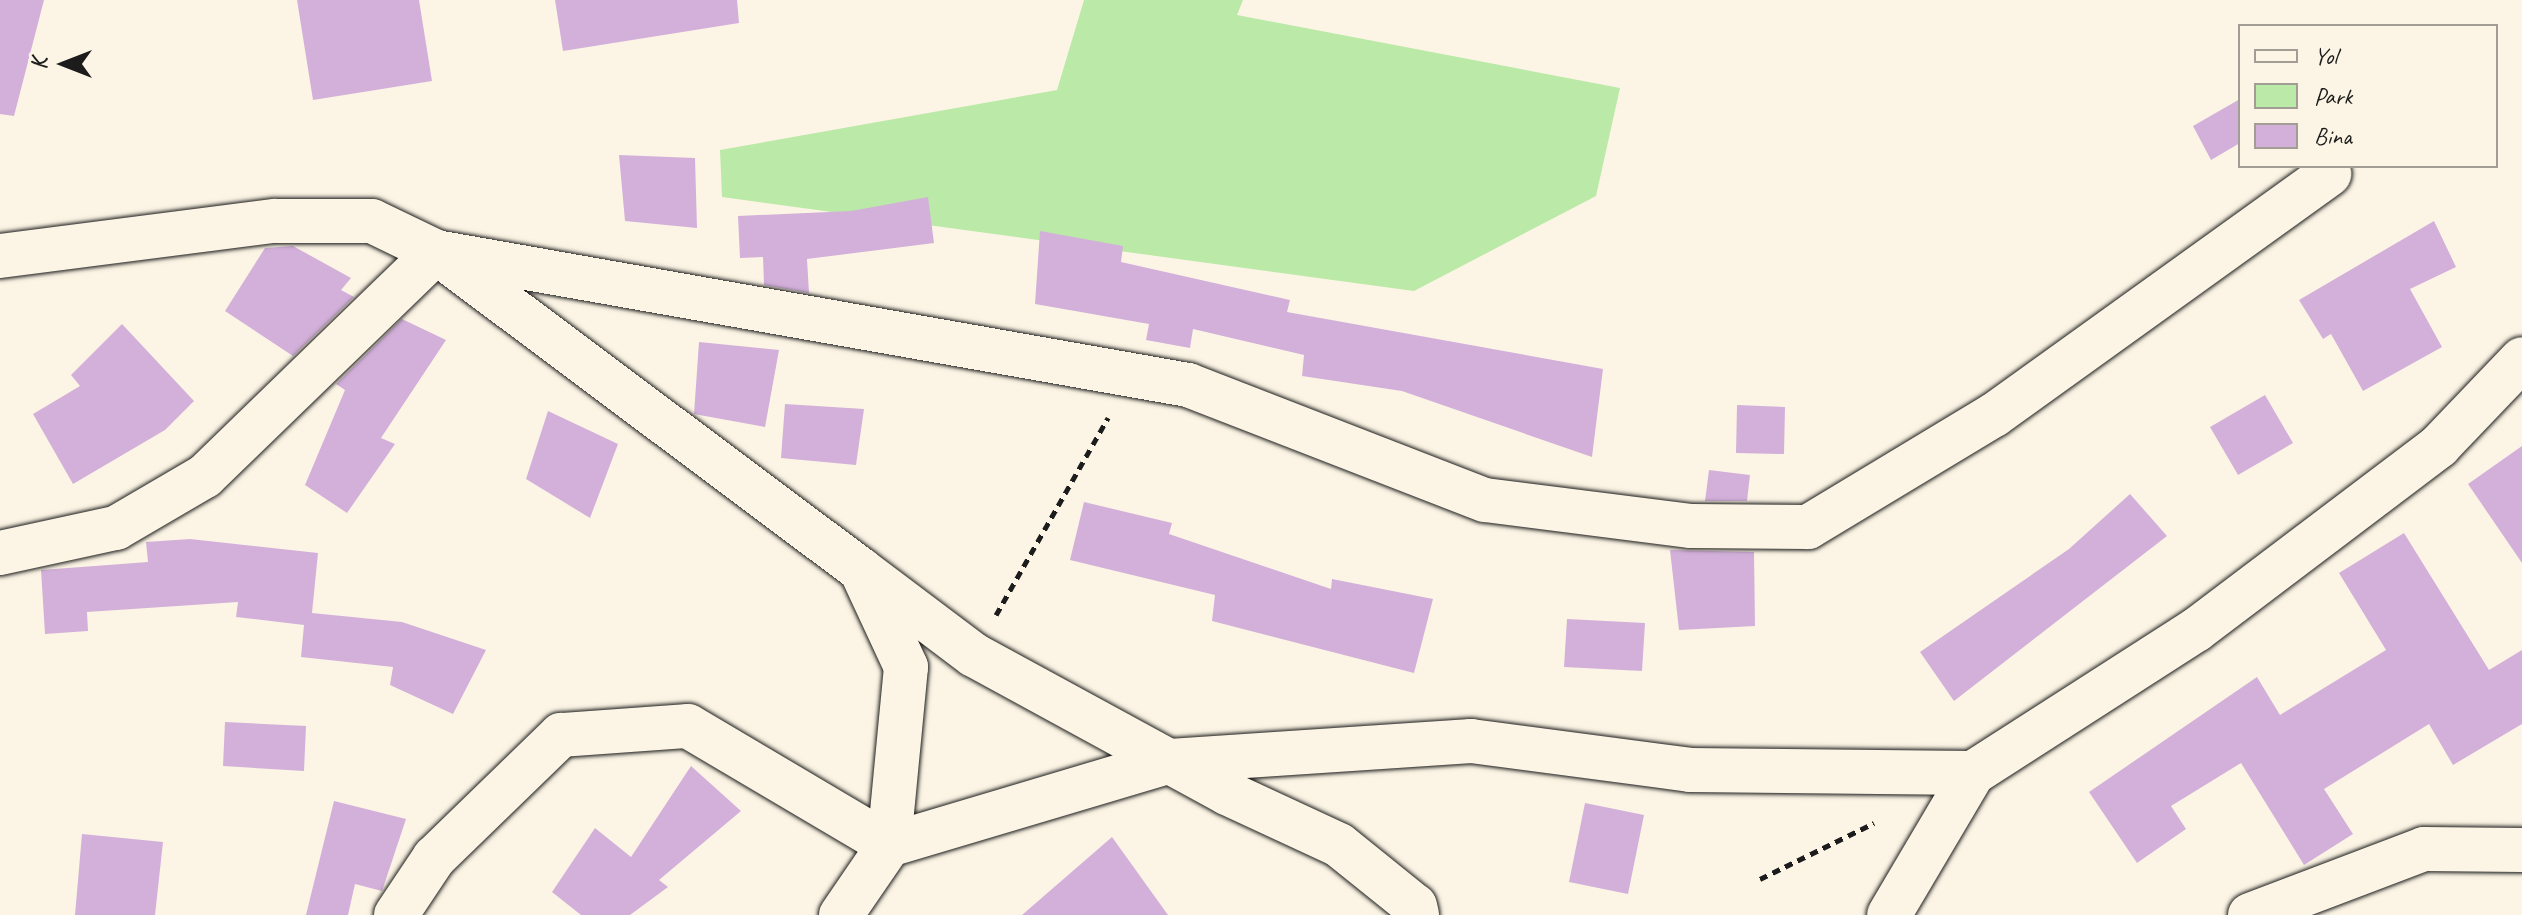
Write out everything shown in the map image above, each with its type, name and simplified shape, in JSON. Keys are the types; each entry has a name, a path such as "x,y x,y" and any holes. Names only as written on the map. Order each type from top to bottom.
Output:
{"street":[{"path":"436,252 1188,385 1485,500 1691,526 1808,527 1994,415 2329,174"},
{"path":"0,256 275,221 372,221 436,252 974,655 1170,761 1339,845 1415,906 1417,915"},
{"path":"0,553 116,528 205,476 436,252"},
{"path":"1889,915 1973,773 2196,630 2439,446 2522,359"},
{"path":"841,915 889,845 906,667 861,570"},
{"path":"396,915 434,858 561,735 688,726 889,845 1170,761 1471,741 1690,770 1973,773"},
{"path":"2250,915 2424,849 2522,850"}],"path":[{"path":"974,655 1132,376"},
{"path":"1760,879 1888,816"}],"green space":[{"path":"1084,0 1243,0 1237,15 1620,88 1596,196 1414,291 722,197 720,150 1057,90"}],"building":[{"path":"0,0 44,0 14,116 0,114"},
{"path":"297,0 419,0 432,81 313,100"},
{"path":"555,0 737,0 739,23 563,51"},
{"path":"2238,100 2238,144 2211,160 2193,126"},
{"path":"619,155 695,158 697,228 625,221"},
{"path":"928,197 934,243 807,259 809,293 764,285 763,257 740,258 738,216 851,211"},
{"path":"2434,221 2456,267 2410,289 2442,347 2363,391 2331,334 2323,339 2299,300"},
{"path":"1040,231 1123,246 1121,262 1290,300 1287,312 1603,369 1592,457 1402,391 1302,376 1304,355 1193,329 1190,348 1146,340 1149,324 1035,304"},
{"path":"293,246 351,278 341,290 354,297 293,356 225,311 265,248"},
{"path":"402,319 446,340 381,438 395,444 347,513 305,485 345,390 336,384"},
{"path":"122,324 194,401 165,430 73,484 33,414 80,386 71,375"},
{"path":"699,342 779,350 765,427 694,414"},
{"path":"2265,395 2293,443 2238,475 2210,427"},
{"path":"785,404 864,409 856,465 781,458"},
{"path":"1737,405 1785,407 1784,454 1736,453"},
{"path":"548,411 618,444 590,518 526,479"},
{"path":"2522,446 2522,563 2468,484"},
{"path":"1709,470 1750,475 1747,501 1705,501"},
{"path":"2130,494 2167,536 1954,701 1920,652 2069,549"},
{"path":"1084,502 1172,523 1169,534 1331,589 1332,579 1433,599 1414,673 1212,621 1215,595 1070,560"},
{"path":"2404,533 2489,670 2522,650 2522,724 2453,765 2429,724 2324,789 2353,834 2304,865 2241,763 2171,806 2186,829 2137,863 2089,792 2257,677 2280,715 2386,650 2339,573"},
{"path":"190,539 318,553 312,613 402,622 486,650 453,714 390,685 393,667 301,657 304,625 236,617 238,602 87,612 88,631 45,634 41,570 148,562 146,542"},
{"path":"1670,550 1754,552 1755,626 1679,630"},
{"path":"1567,619 1645,623 1642,671 1564,667"},
{"path":"225,722 306,726 304,771 223,766"},
{"path":"691,766 741,811 659,880 668,887 630,915 581,915 552,892 595,828 631,857"},
{"path":"334,801 406,819 382,891 355,884 348,915 306,915"},
{"path":"1585,803 1644,815 1628,894 1569,882"},
{"path":"82,834 163,842 155,915 75,915"},
{"path":"1112,837 1168,915 1022,915"}]}
